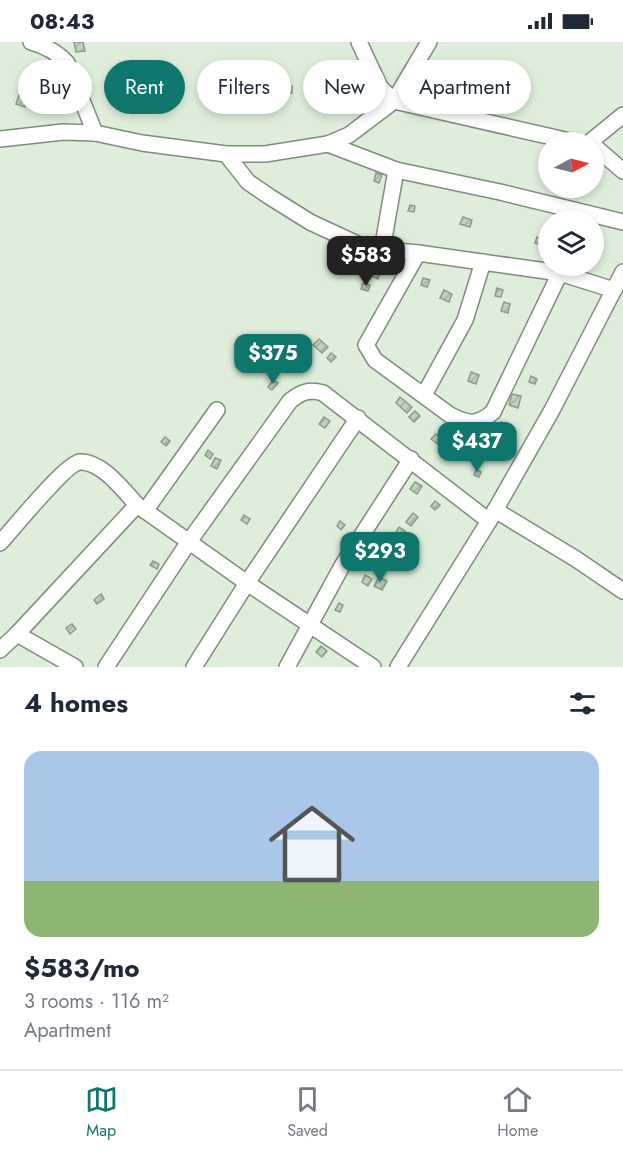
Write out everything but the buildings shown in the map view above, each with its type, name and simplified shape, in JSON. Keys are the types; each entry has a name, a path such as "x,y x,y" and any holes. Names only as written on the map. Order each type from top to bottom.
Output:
{"street":[{"path":"31,42 59,54 67,63 95,133"},
{"path":"359,42 380,87 394,101 538,134"},
{"path":"0,139 63,132 95,133 142,143 226,154 265,154 328,144 349,135 394,101 429,42"},
{"path":"602,132 623,115"},
{"path":"328,144 396,170 623,222"},
{"path":"226,154 248,182 310,222 366,248 538,270"},
{"path":"604,155 623,171"},
{"path":"382,250 396,170"},
{"path":"418,253 366,345 375,360 463,422 481,422 493,412 559,276"},
{"path":"424,395 465,320 483,262"},
{"path":"398,667 492,515 552,410 623,272"},
{"path":"570,276 614,290"},
{"path":"106,667 188,543 290,401 298,394 313,390 323,393 411,459 492,515 576,559 623,591"},
{"path":"0,650 141,508 217,411"},
{"path":"194,667 247,583 358,418"},
{"path":"287,667 342,566 411,459"},
{"path":"0,543 71,465 78,462 97,467 111,476 141,508 188,543 373,667"},
{"path":"17,634 45,648 68,666"}]}
